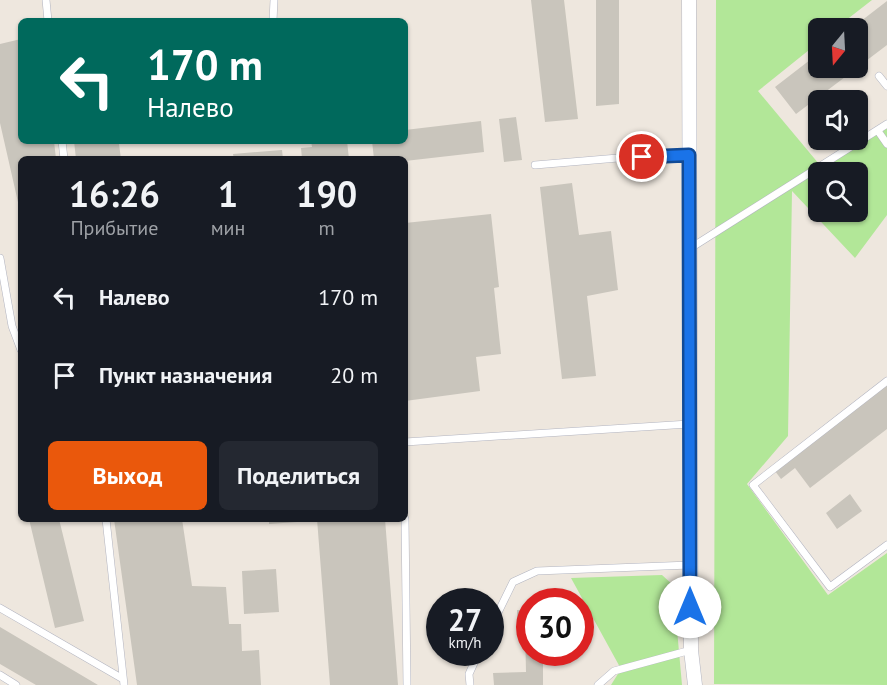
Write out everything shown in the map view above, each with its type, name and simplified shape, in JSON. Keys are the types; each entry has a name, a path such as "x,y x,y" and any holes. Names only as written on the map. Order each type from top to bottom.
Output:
{"street":[{"path":"689,0 690,565 691,650 695,685"}],"lane":[{"path":"46,0 48,18"},
{"path":"273,18 274,0"},
{"path":"879,76 887,86"},
{"path":"689,249 887,124"},
{"path":"878,131 887,144"},
{"path":"535,165 689,155"},
{"path":"0,258 12,326 18,342"},
{"path":"887,381 753,485 830,587 887,545"},
{"path":"408,442 689,424"},
{"path":"106,522 124,682"},
{"path":"405,522 407,685"},
{"path":"504,600 513,582 537,571 690,565"},
{"path":"0,608 124,682"},
{"path":"598,685 614,671 691,650"},
{"path":"470,685 469,674 473,666"},
{"path":"0,675 16,685"}],"green space":[{"path":"716,0 872,0 849,18 808,18 808,51 758,91 817,162 808,162 808,208 792,191 788,436 747,484 828,595 887,553 887,685 714,684"},
{"path":"887,123 887,215 855,258 821,222 868,222 868,162 822,162 842,150 868,150 868,134"},
{"path":"662,575 673,585 682,685 611,685 621,669 594,620 594,588 576,588 571,578"}],"building":[{"path":"531,0 564,0 578,119 545,122"},
{"path":"596,0 619,0 619,104 596,106"},
{"path":"887,1 887,45 868,59 868,18 865,18"},
{"path":"18,40 18,144 54,144 56,156 18,156 18,202 0,123 0,44"},
{"path":"808,62 808,78 844,78 828,90 808,90 808,105 796,114 775,87"},
{"path":"516,117 522,160 504,162 499,119"},
{"path":"481,121 484,152 408,161 408,156 374,156 372,144 408,144 408,130"},
{"path":"74,144 119,144 121,156 76,156"},
{"path":"312,144 347,144 349,156 302,156 301,148 312,147"},
{"path":"282,150 283,156 233,156 233,154"},
{"path":"572,183 579,235 611,231 618,290 587,296 596,376 562,379 540,187"},
{"path":"491,214 499,287 494,288 501,354 476,357 480,391 408,401 408,223"},
{"path":"887,385 887,429 810,488 795,468 781,479 775,471"},
{"path":"850,494 862,511 837,529 826,513"},
{"path":"30,522 60,522 84,621 55,628"},
{"path":"114,522 182,522 192,586 226,587 229,624 241,624 242,651 259,650 261,685 137,685"},
{"path":"269,522 297,522 269,524"},
{"path":"317,522 385,522 398,685 330,685"},
{"path":"276,569 279,612 244,614 242,571"},
{"path":"0,627 98,685 36,685 0,664"},
{"path":"526,666 543,666 543,685 494,685 493,673 526,672"}],"route":[{"path":"642,157 689,155 690,607"}]}
